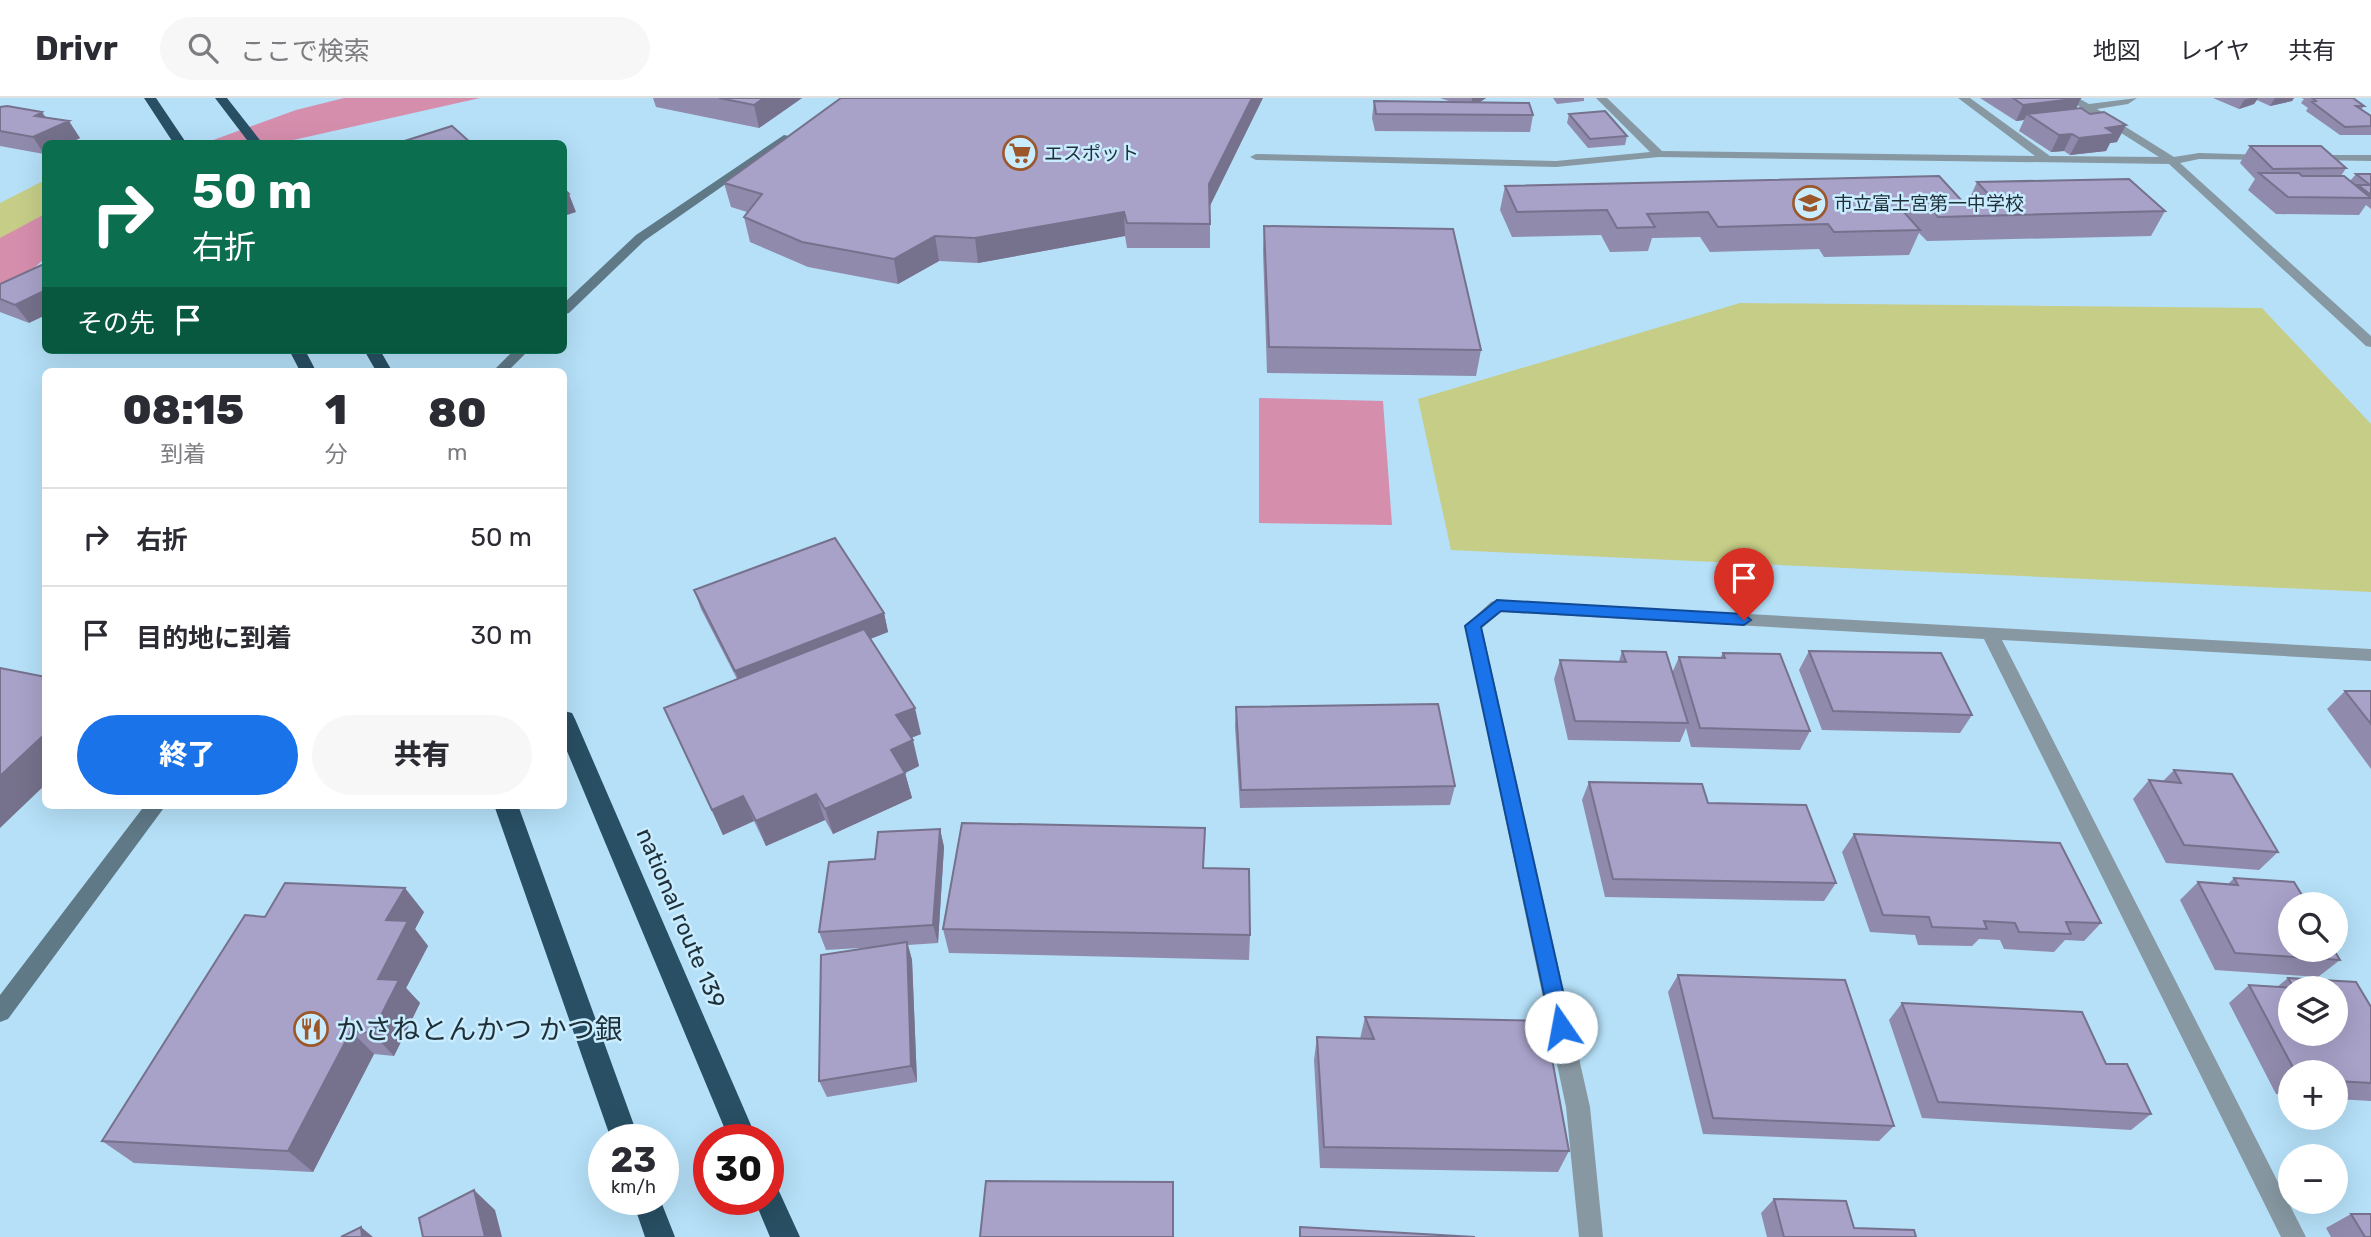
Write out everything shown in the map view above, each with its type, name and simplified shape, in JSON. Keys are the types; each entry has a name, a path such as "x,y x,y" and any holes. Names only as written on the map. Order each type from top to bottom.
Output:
{"highway":[{"path":"150,98 178,140"},
{"path":"221,98 254,140"},
{"name":"national route 139","path":"567,726 737,1124"},
{"path":"507,809 620,1124"},
{"path":"652,1215 660,1237"},
{"path":"775,1215 785,1237"}],"street":[{"path":"1601,98 1659,154"},
{"path":"1963,98 2047,159"},
{"path":"2071,98 2172,161 2371,343"},
{"path":"2086,107 2124,102 2132,98"},
{"path":"567,307 640,238 799,129"},
{"path":"1256,156 1556,164 1659,154 2172,161 2199,156 2283,157"},
{"path":"2296,157 2371,158"},
{"path":"503,368 518,354"},
{"path":"1591,1237 1578,1107 1473,626 1497,606 2371,655"},
{"path":"1990,634 2294,1237"},
{"path":"1,1010 153,809"}],"green space":[{"path":"42,182 42,240 0,261 0,203"},
{"path":"1740,303 2262,308 2371,424 2371,592 1451,550 1418,399"}],"shaded area":[{"path":"344,98 480,98 293,140 213,140 296,110"},
{"path":"42,216 42,261 0,299 0,238"},
{"path":"1259,398 1383,401 1392,525 1259,523"}],"building":[{"path":"719,98 764,98 754,105"},
{"name":"エスポット","path":"841,98 1252,98 1209,184 1210,224 1127,223 1124,212 975,238 935,236 894,259 802,242 744,217 762,194 724,183"},
{"path":"2013,98 2081,98 2023,105"},
{"path":"2312,98 2353,98 2364,106 2356,106 2371,116 2371,126 2345,127 2312,102 2316,101"},
{"path":"1374,101 1529,103 1533,115 1376,114"},
{"path":"0,107 42,112 35,116 69,121 33,137 0,131"},
{"path":"2081,108 2090,114 2104,112 2126,125 2106,128 2115,134 2079,138 2072,134 2059,135 2027,114"},
{"path":"1605,111 1627,136 1590,139 1569,114"},
{"path":"452,126 468,140 408,140"},
{"path":"2250,146 2321,146 2346,168 2273,169"},
{"path":"2259,173 2344,176 2371,198 2288,197"},
{"path":"2356,174 2371,174 2371,195 2358,185 2370,185"},
{"path":"1939,176 1962,201 1994,200 1977,182 2129,179 2165,211 1938,217 1931,208 1901,209 1920,230 1834,232 1828,224 1718,227 1708,212 1647,214 1655,227 1617,228 1607,210 1517,212 1505,186"},
{"path":"1264,226 1453,229 1481,350 1269,347"},
{"path":"42,265 42,292 15,305 0,299 0,284"},
{"path":"835,538 884,613 735,671 694,590"},
{"path":"864,629 915,708 896,715 913,740 891,750 905,773 825,809 816,794 756,821 743,796 712,810 664,708"},
{"path":"1622,651 1666,652 1688,723 1575,721 1560,660 1626,662"},
{"path":"1809,651 1941,653 1972,715 1833,711"},
{"path":"1723,653 1780,654 1810,731 1700,728 1679,657 1725,658"},
{"path":"0,668 42,676 42,737 0,776"},
{"path":"2345,691 2371,691 2371,724"},
{"path":"1438,704 1455,786 1241,790 1236,707"},
{"path":"2174,770 2232,774 2278,852 2184,845 2149,780 2181,783"},
{"path":"1589,782 1702,784 1708,803 1806,805 1836,883 1613,879"},
{"path":"962,823 1205,828 1203,868 1249,869 1250,935 943,929"},
{"path":"940,829 933,925 819,932 829,862 875,859 878,832"},
{"path":"1854,834 2060,843 2101,923 2066,922 2071,934 2019,932 2015,923 1984,921 1987,929 1932,927 1929,917 1883,915"},
{"path":"2234,878 2294,882 2300,892 2278,892 2278,956 2235,953 2198,882 2238,885"},
{"name":"かさねとんかつ かつ銀","path":"285,883 405,888 386,920 408,921 378,979 399,980 372,1033 351,1031 288,1151 102,1141 245,915 265,917"},
{"path":"907,942 911,1066 819,1081 821,955"},
{"path":"1678,975 1845,980 1894,1126 1713,1118"},
{"path":"2348,982 2356,982 2371,1007 2371,1083 2348,1082 2348,1060 2289,1060 2282,1046 2348,1046"},
{"path":"2249,985 2278,987 2278,1039"},
{"path":"1902,1003 2082,1012 2106,1064 2127,1064 2151,1114 1938,1102"},
{"path":"1365,1017 1545,1021 1569,1151 1324,1147 1317,1037 1374,1039"},
{"path":"986,1181 1173,1182 1173,1237 980,1237"},
{"path":"474,1190 485,1237 423,1237 419,1218"},
{"path":"1774,1199 1846,1201 1854,1228 1914,1230 1916,1237 1784,1237"},
{"path":"2351,1214 2371,1214 2371,1237 2365,1237"},
{"path":"361,1227 362,1237 341,1237"},
{"path":"1300,1227 1475,1237 1300,1237"}],"place":[{"name":"エスポット","path":"1020,153"},
{"name":"市立富士宮第一中学校","path":"1810,203"},
{"name":"かさねとんかつ かつ銀","path":"311,1029"}],"route":[{"path":"1561,1027 1473,626 1497,606 1744,620"}]}
